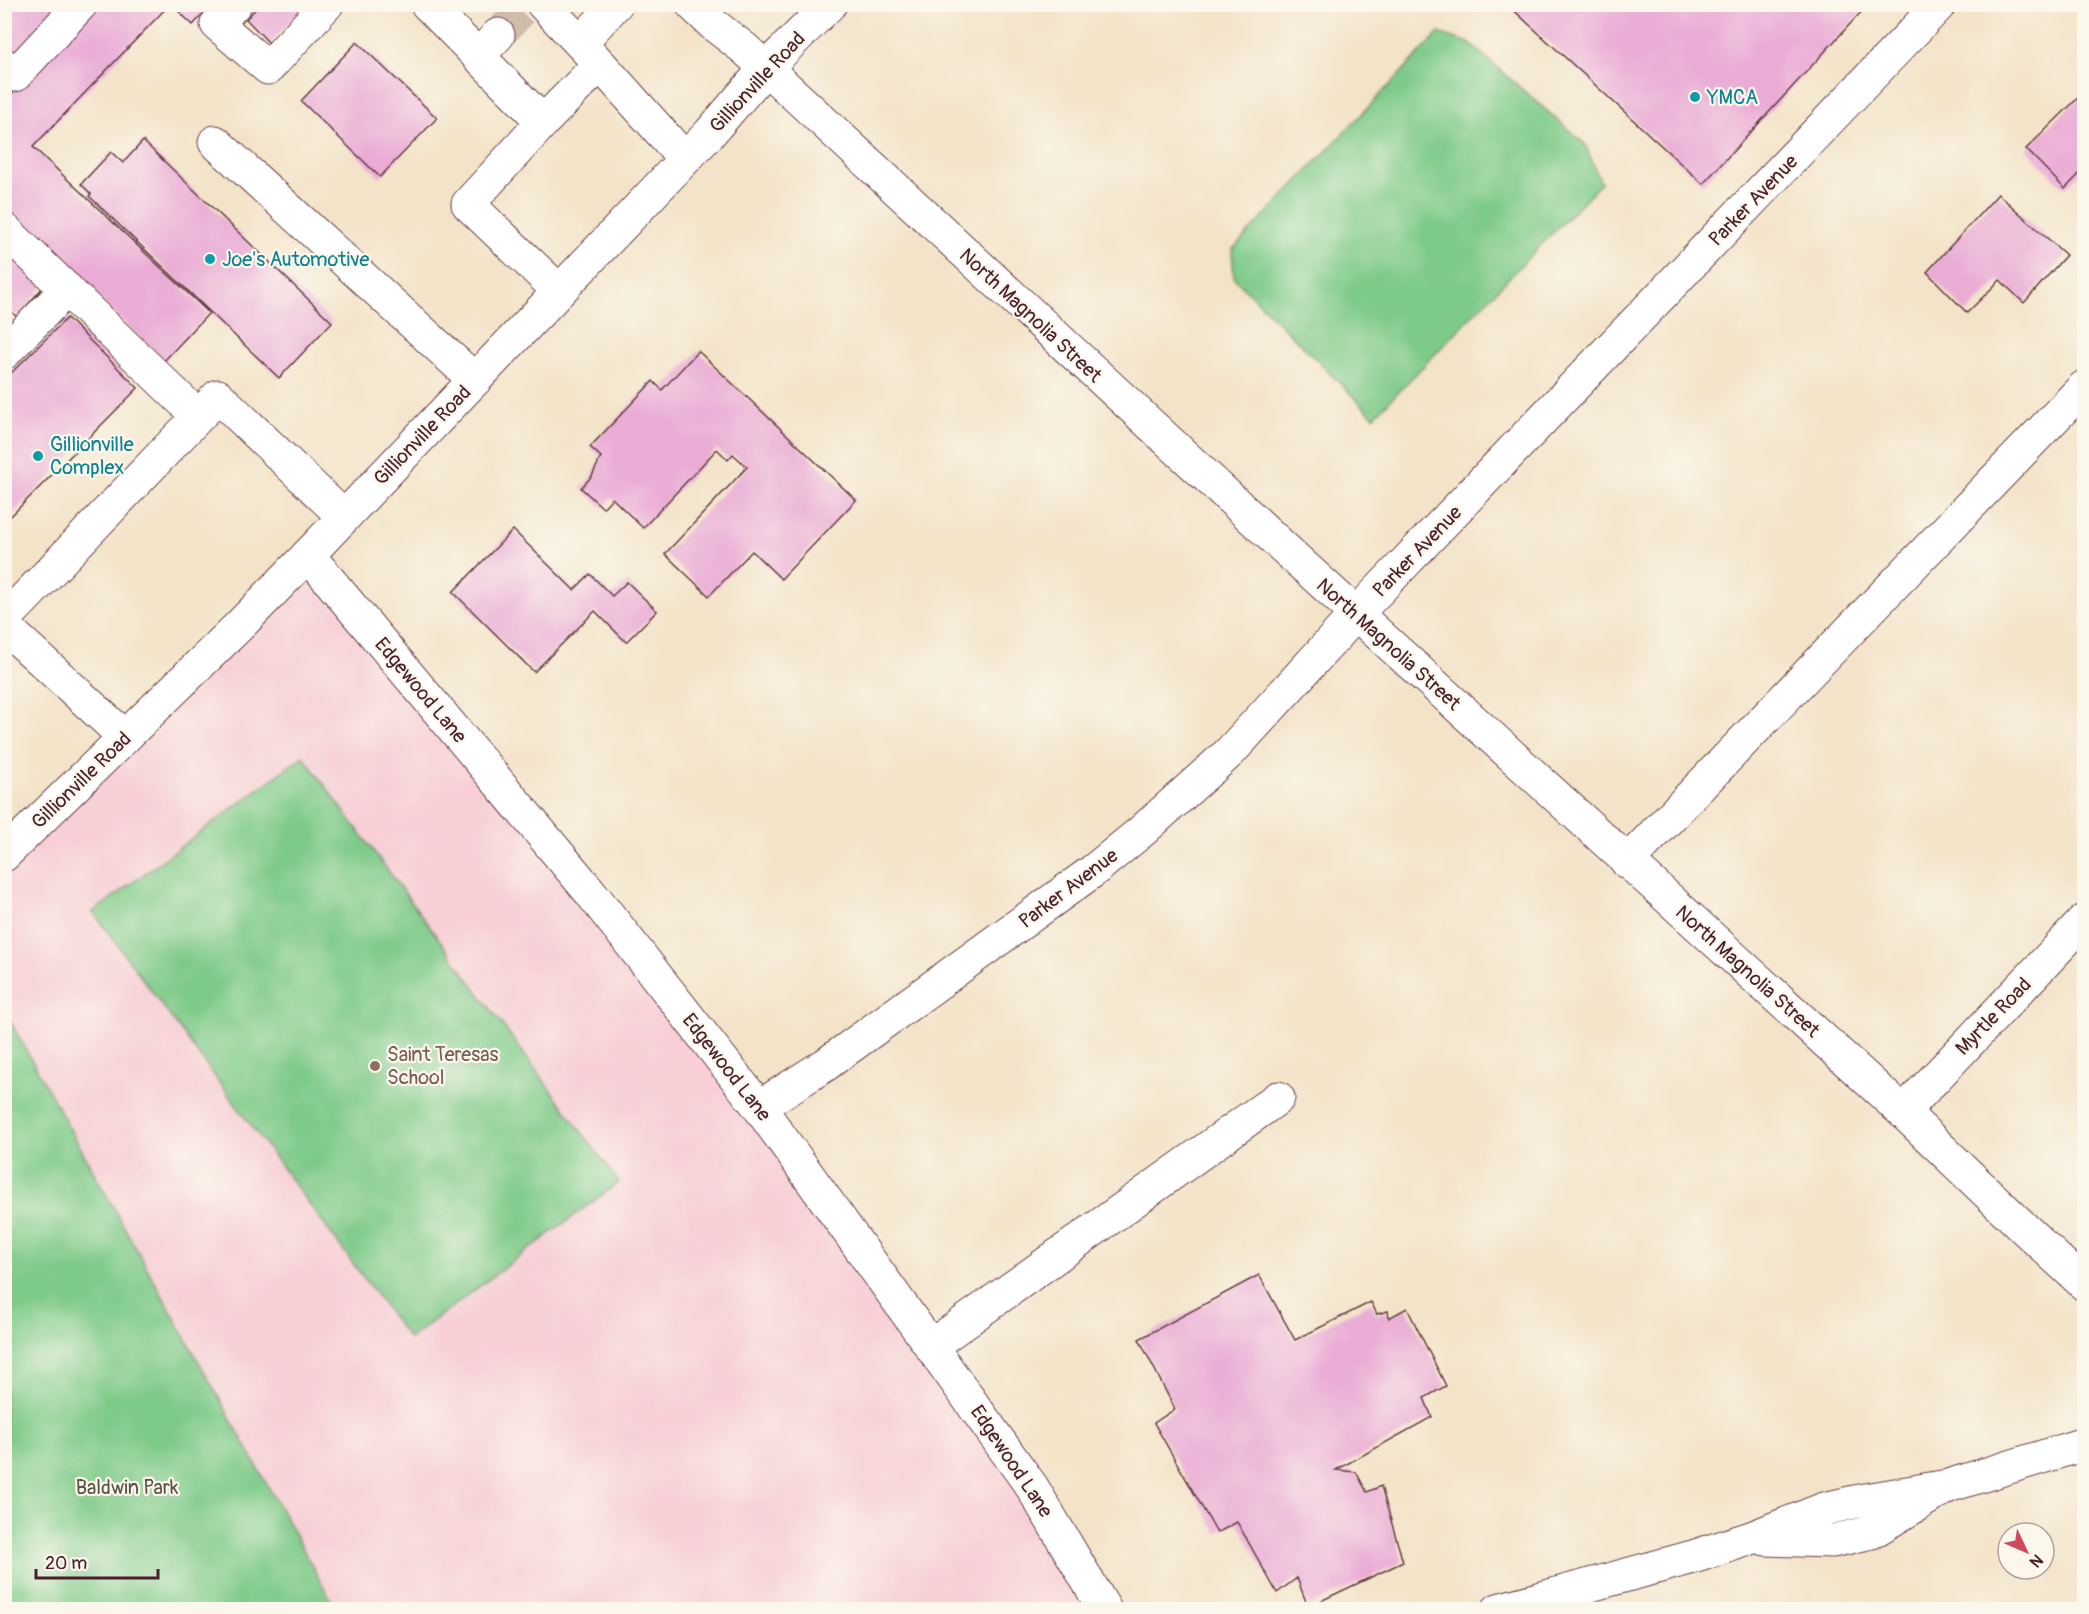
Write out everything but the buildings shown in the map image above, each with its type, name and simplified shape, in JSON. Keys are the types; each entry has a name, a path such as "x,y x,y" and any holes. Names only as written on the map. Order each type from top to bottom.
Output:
{"street":[{"path":"4,65 15,75 81,4"},
{"path":"235,4 217,24 268,68 327,4"},
{"path":"559,291 468,204 543,122 590,53 616,4"},
{"name":"North Magnolia Street","path":"692,4 1627,862 1903,1112 2085,1284"},
{"name":"Gillionville Road","path":"7,847 125,737 308,555 685,159 765,69 830,4"},
{"name":"Parker Avenue","path":"759,1107 825,1065 1093,871 1142,831 1230,752 1356,614 1940,4"},
{"path":"532,5 590,53 685,159"},
{"path":"441,9 488,45 543,122"},
{"path":"215,142 475,380"},
{"path":"4,229 198,416"},
{"path":"9,340 66,289"},
{"path":"1627,862 2085,387"},
{"path":"4,620 218,396 344,517"},
{"name":"Edgewood Lane","path":"308,555 591,892 759,1107 1032,1486 1105,1610"},
{"path":"4,626 125,737"},
{"name":"Myrtle Road","path":"1903,1112 2085,921"},
{"path":"932,1346 1278,1098"},
{"path":"1498,1610 1693,1557 1751,1538 1833,1541 1872,1532 1948,1486 2085,1444"}],"shaded area":[{"name":"Saint Teresas School","path":"308,563 759,1120 1023,1486 1093,1609 336,1609 5,1012 4,863"}],"green space":[{"path":"1439,33 1469,43 1585,144 1601,183 1374,417 1234,278 1232,250"},
{"path":"303,756 619,1182 409,1339 93,912"},
{"name":"Baldwin Park","path":"5,1012 336,1609 5,1609"}],"tunnel":[{"path":"498,35 527,5"}],"place":[{"name":"YMCA","path":"1695,97"},
{"name":"Joe's Automotive","path":"210,259"},
{"name":"Gillionville Complex","path":"38,456"},
{"name":"Saint Teresas School","path":"375,1066"}]}
